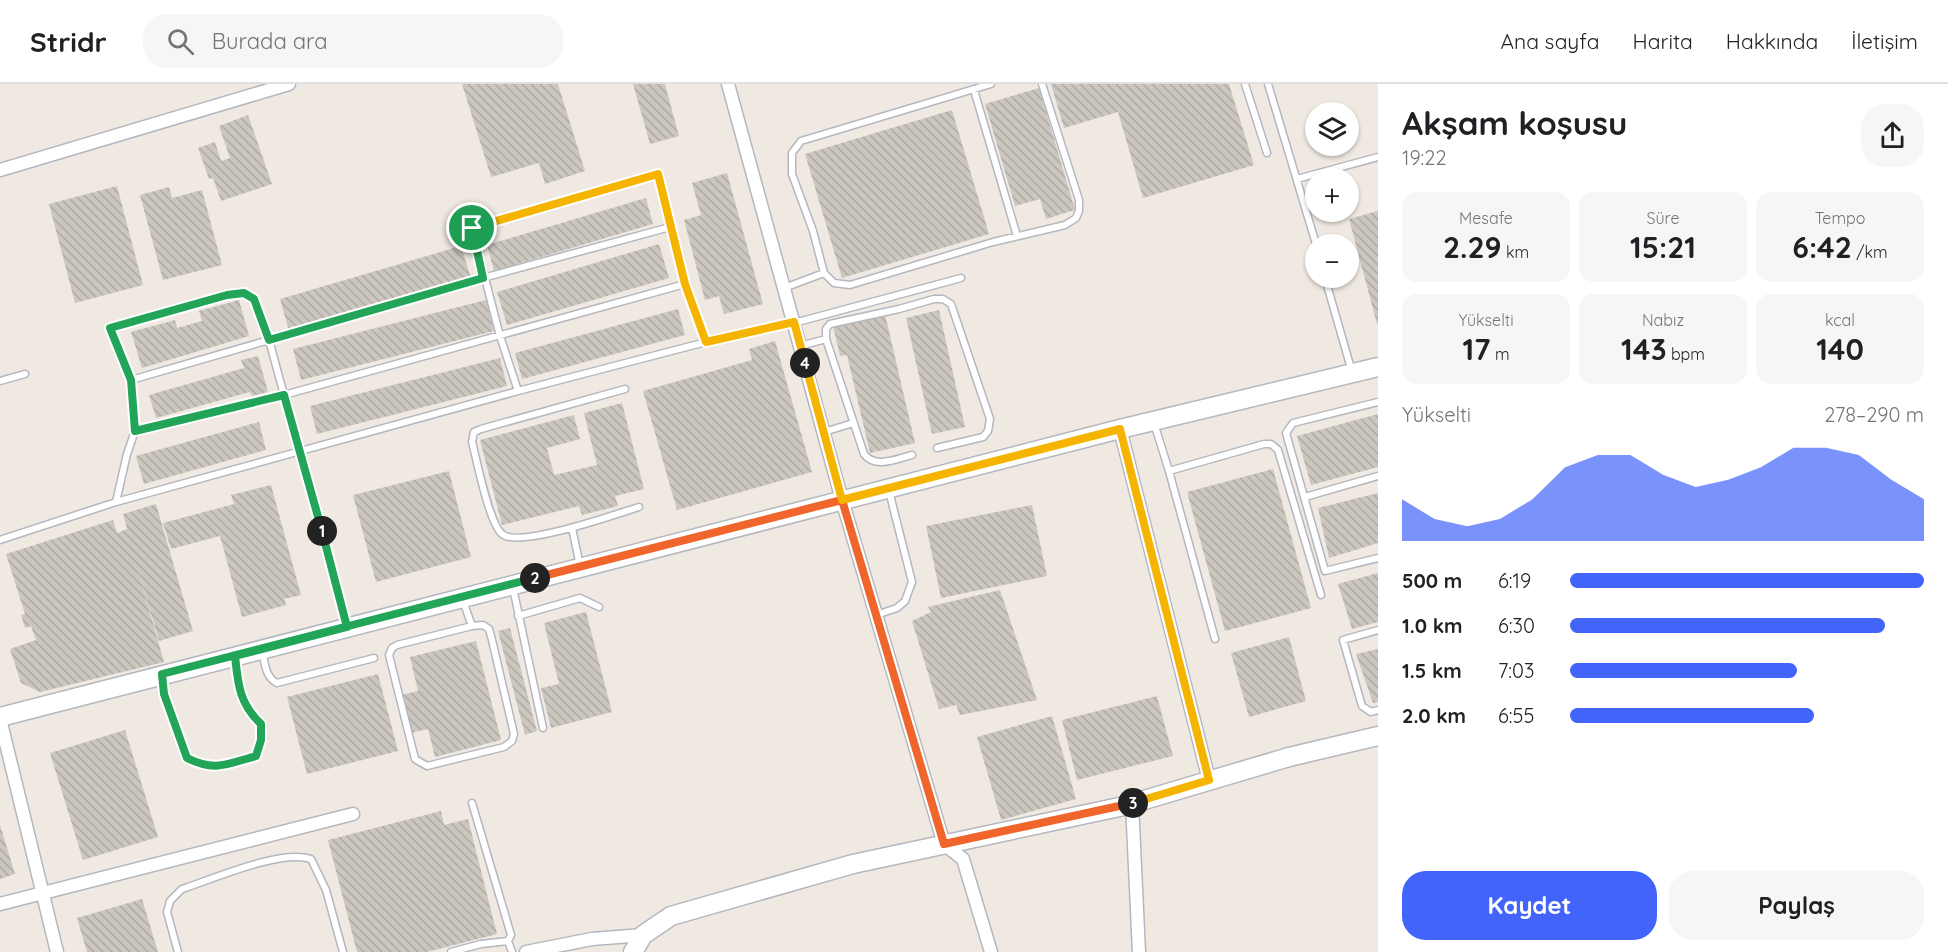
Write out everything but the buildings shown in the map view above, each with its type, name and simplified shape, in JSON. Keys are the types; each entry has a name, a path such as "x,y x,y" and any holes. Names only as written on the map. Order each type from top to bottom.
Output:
{"street":[{"path":"0,170 289,84"},
{"path":"728,84 842,500 944,844 963,859 991,952"},
{"path":"57,952 0,718 262,648 1120,429 1378,367"},
{"path":"1120,429 1209,780"},
{"path":"633,952 643,935 672,916 853,864 1132,803 1289,757 1378,736"},
{"path":"1132,803 1139,952"},
{"path":"0,904 352,814"},
{"path":"526,952 592,939 643,935"}],"lane":[{"path":"991,84 801,141 796,146 792,153 792,174 813,231 824,273 834,283 850,285 1017,236 1065,225 1076,218 1079,211 1078,200 1042,84"},
{"path":"1245,84 1267,153"},
{"path":"1268,84 1313,234"},
{"path":"974,90 1017,236"},
{"path":"1297,179 1378,157"},
{"path":"518,391 483,278 472,228 658,174 685,284 706,342"},
{"path":"131,380 483,278 670,227"},
{"path":"784,288 824,273"},
{"path":"0,540 116,502 518,391 961,278"},
{"path":"135,431 284,395 685,284"},
{"path":"1328,288 1353,373"},
{"path":"116,502 135,431 131,380 110,328 227,295 244,293 254,299 269,340 347,627"},
{"path":"912,455 876,463 869,461 864,454 826,339 826,329 830,324 899,309 934,298 943,298 951,304 990,419 988,431 983,437 937,448"},
{"path":"800,346 826,339"},
{"path":"0,381 25,374"},
{"path":"625,388 474,432 472,442 493,520 501,534 511,539 572,528 639,507"},
{"path":"1378,402 1293,423 1286,433 1325,571 1378,558"},
{"path":"1153,421 1215,639"},
{"path":"824,432 853,423"},
{"path":"1169,471 1271,444 1278,450 1321,596"},
{"path":"1305,497 1378,476"},
{"path":"876,615 897,608 905,601 912,582 889,488"},
{"path":"572,528 580,567"},
{"path":"512,584 543,728"},
{"path":"462,597 472,626"},
{"path":"518,616 580,598 600,607"},
{"path":"483,625 489,629 514,734 512,741 504,747 427,766 415,759 389,656 392,648 397,645 472,626 483,625"},
{"path":"1378,630 1343,640 1362,706 1371,712 1378,710"},
{"path":"262,648 266,671 271,680 278,683 374,658"},
{"path":"162,674 164,694 187,758 202,765 216,767 256,756 261,740 261,724 248,712 241,697 235,656"},
{"path":"472,803 512,934 508,941 512,952"},
{"path":"178,952 167,912 171,901 182,889 278,858 300,856 310,860 326,890 343,952"},
{"path":"451,952 508,941"}],"route":[{"path":"472,228 483,278 269,340 254,299 244,293 227,295 110,328 131,380 135,431 284,395 347,627 235,656 241,697 248,712 261,724 261,740 256,756 216,767 202,765 187,758 176,733 164,694 162,674 347,627 711,533 842,500 944,844 1124,806 1209,780 1120,429 842,500 794,322 706,342 685,284 658,174 472,228"}]}
